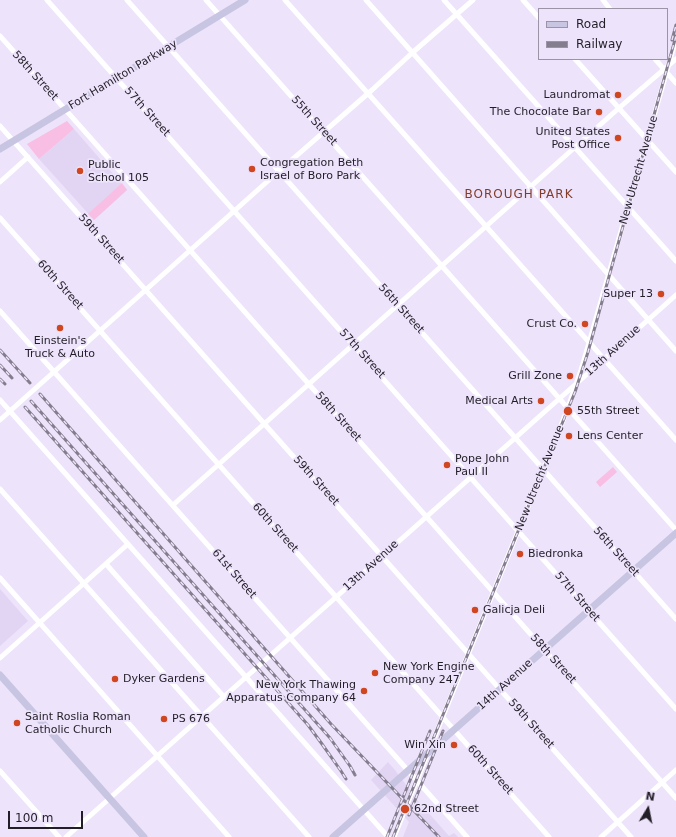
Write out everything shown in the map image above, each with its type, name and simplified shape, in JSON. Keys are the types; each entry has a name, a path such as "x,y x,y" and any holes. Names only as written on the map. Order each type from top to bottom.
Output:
{"main road":[{"name":"Fort Hamilton Parkway","path":"0,149 245,0"},
{"name":"14th Avenue","path":"333,837 676,533"},
{"path":"0,675 144,837"}],"street":[{"name":"57th Street","path":"47,0 676,708"},
{"name":"56th Street","path":"127,0 676,619"},
{"name":"55th Street","path":"206,0 676,530"},
{"path":"285,0 676,440"},
{"path":"366,0 676,351"},
{"path":"444,0 676,261"},
{"path":"0,420 473,0"},
{"path":"523,0 538,17"},
{"path":"602,0 609,8"},
{"name":"58th Street","path":"0,36 676,798"},
{"name":"New Utrecht Avenue","path":"394,837 568,408 590,343 665,71 669,65 676,39"},
{"path":"669,65 676,59"},
{"path":"577,60 676,172"},
{"path":"656,60 676,83"},
{"path":"173,504 619,108 665,71"},
{"name":"59th Street","path":"0,126 631,837"},
{"path":"0,182 28,157"},
{"name":"60th Street","path":"0,218 549,837"},
{"name":"13th Avenue","path":"66,837 676,295"},
{"name":"61st Street","path":"0,311 173,504 467,837"},
{"path":"0,400 388,837"},
{"path":"0,489 308,837"},
{"path":"0,658 128,544"},
{"path":"106,564 224,697"},
{"path":"0,578 229,837"},
{"path":"601,837 676,770"},
{"path":"0,771 59,837"}],"shaded area":[{"path":"67,121 74,129 39,159 27,144"},
{"name":"Public School 105","path":"74,129 127,190 94,220 39,159"},
{"path":"122,183 127,190 94,220 88,214"},
{"path":"613,467 617,472 600,487 596,482"},
{"path":"0,589 28,621 0,646"},
{"path":"388,762 418,801 449,836 454,833 458,837 403,837 409,822 371,780"}],"railway":[{"path":"672,40 676,25"},
{"path":"393,837 575,392 588,352 676,36"},
{"path":"0,350 30,383"},
{"path":"0,365 12,378"},
{"path":"0,379 5,384"},
{"path":"40,394 331,724 439,837"},
{"path":"31,401 330,738 355,775"},
{"path":"25,407 308,725 346,779"},
{"path":"387,837 430,731"},
{"path":"409,815 443,731"}],"place":[{"name":"Laundromat","path":"618,95"},
{"name":"The Chocolate Bar","path":"599,112"},
{"name":"United States Post Office","path":"618,138"},
{"name":"Congregation Beth Israel of Boro Park","path":"252,169"},
{"name":"Public School 105","path":"80,171"},
{"name":"Super 13","path":"661,294"},
{"name":"Crust Co.","path":"585,324"},
{"name":"Einstein's Truck & Auto","path":"60,328"},
{"name":"Grill Zone","path":"570,376"},
{"name":"Medical Arts","path":"541,401"},
{"name":"55th Street","path":"568,411"},
{"name":"Lens Center","path":"569,436"},
{"name":"Pope John Paul II","path":"447,465"},
{"name":"Biedronka","path":"520,554"},
{"name":"Galicja Deli","path":"475,610"},
{"name":"New York Engine Company 247","path":"375,673"},
{"name":"Dyker Gardens","path":"115,679"},
{"name":"New York Thawing Apparatus Company 64","path":"364,691"},
{"name":"PS 676","path":"164,719"},
{"name":"Saint Roslia Roman Catholic Church","path":"17,723"},
{"name":"Win Xin","path":"454,745"},
{"name":"62nd Street","path":"405,809"}],"district":[{"name":"BOROUGH PARK","path":"519,195"}]}
